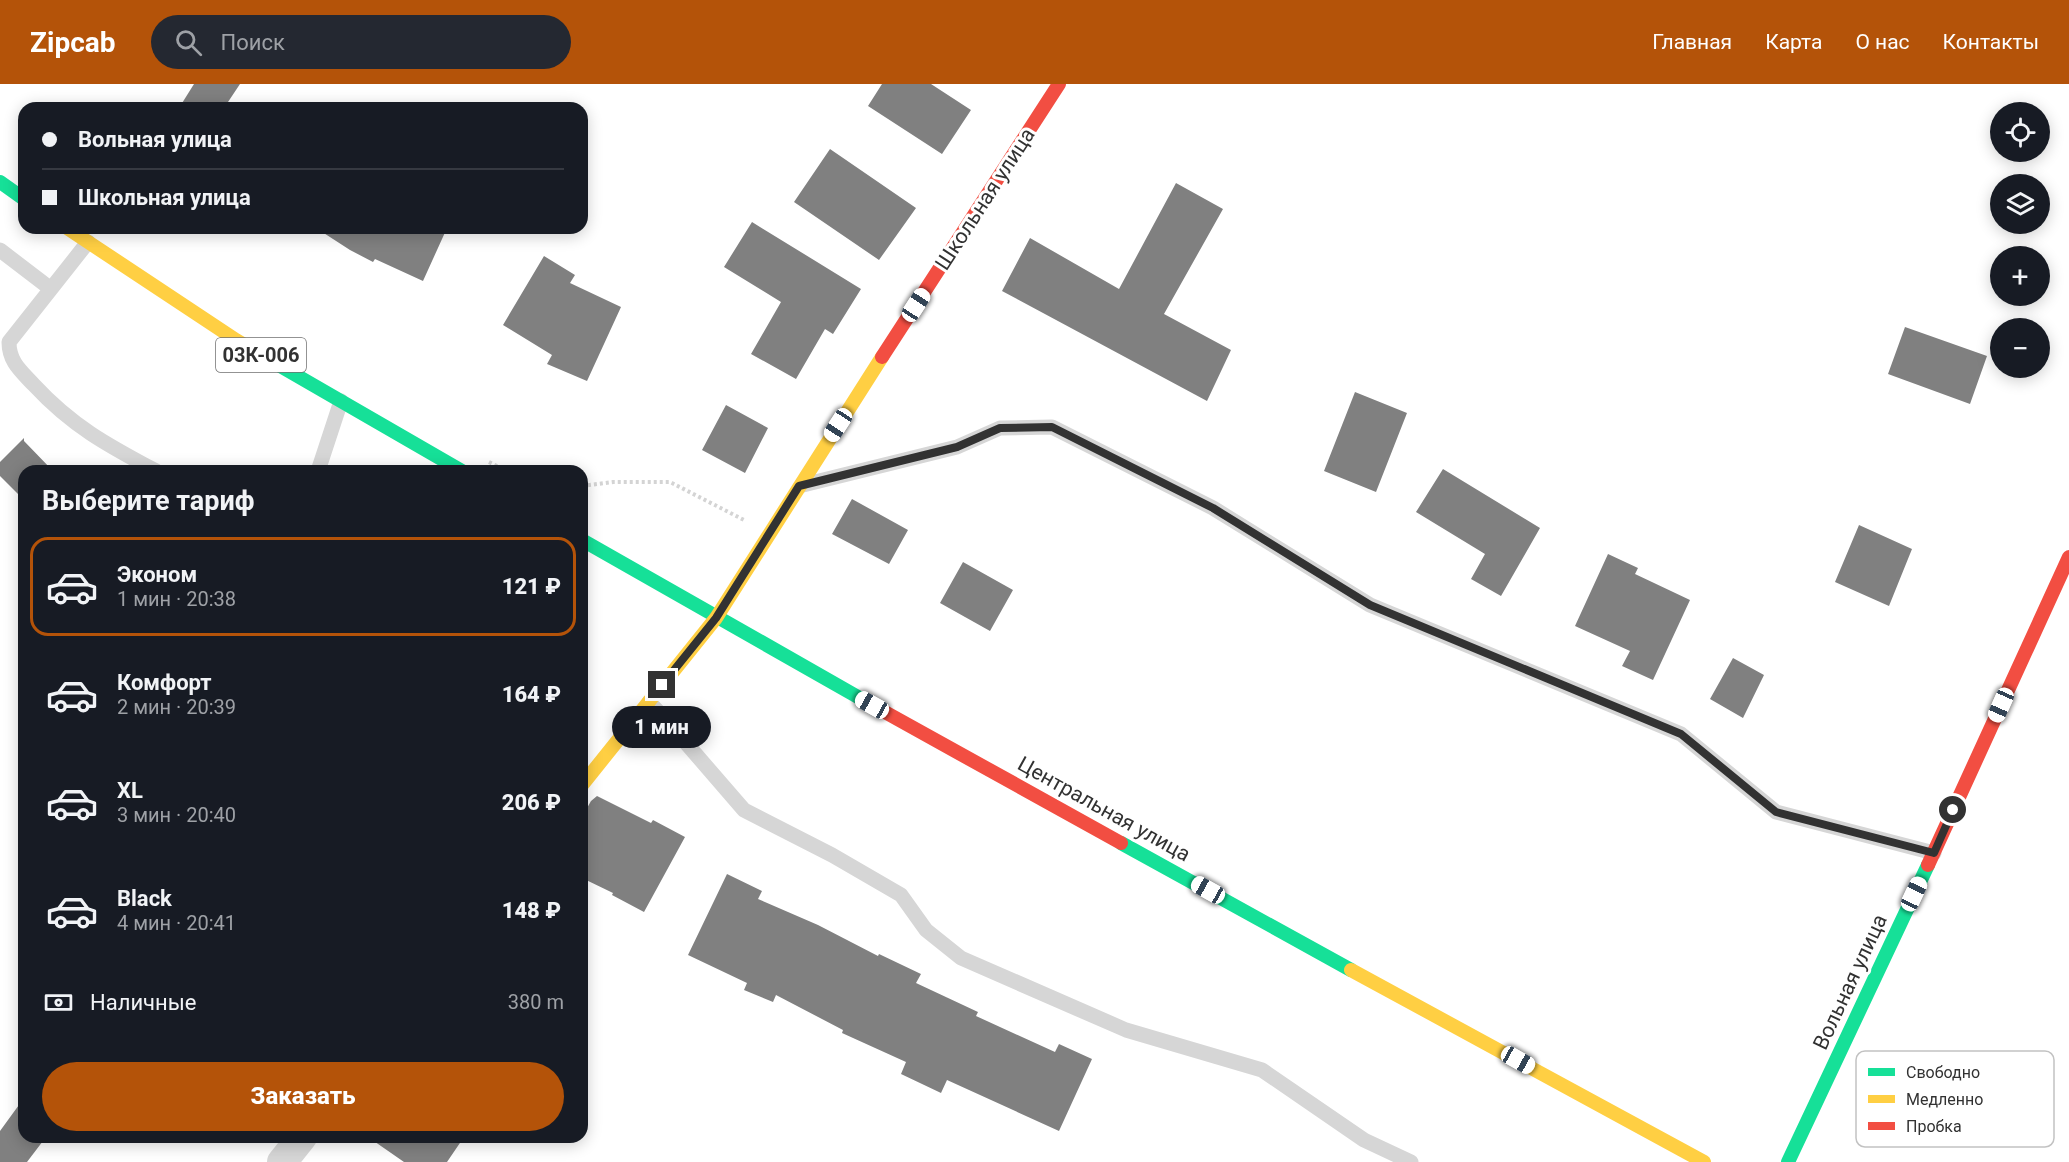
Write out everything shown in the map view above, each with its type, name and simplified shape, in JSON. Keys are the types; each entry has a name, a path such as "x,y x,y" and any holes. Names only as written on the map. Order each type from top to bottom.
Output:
{"main road":[{"name":"Школьная улица","path":"588,773 649,702 716,618 1059,84"},
{"path":"0,182 18,195"},
{"name":"03К-006","path":"77,234 236,340 452,465"},
{"name":"Центральная улица","path":"588,543 716,618 978,764 1704,1162"},
{"name":"Вольная улица","path":"1788,1162 1934,853 2069,557"}],"street":[{"path":"282,1162 297,1143"}],"lane":[{"path":"88,242 9,342 11,359 44,396 84,431 145,465"},
{"path":"0,250 51,289"},
{"path":"320,465 341,401"},
{"path":"799,486 957,447 1000,428 1052,427 1213,508 1370,605 1681,734 1776,812 1934,853"},
{"path":"649,702 744,810 832,855 901,895 926,930 961,958 1126,1030 1262,1070 1364,1140 1411,1162"}],"path":[{"path":"588,485 614,482 670,482 769,533"}],"building":[{"path":"194,84 240,84 228,102 183,102"},
{"path":"882,84 931,84 971,110 942,154 868,106"},
{"path":"830,149 916,208 879,260 794,202"},
{"path":"1176,183 1223,209 1164,314 1231,350 1207,401 1002,291 1030,238 1119,289"},
{"path":"752,222 861,289 833,334 825,329 796,379 751,354 781,302 724,267"},
{"path":"325,234 444,234 423,281 375,259 373,262"},
{"path":"544,256 575,275 570,283 621,307 587,381 547,364 552,355 503,325"},
{"path":"1905,327 1987,356 1970,404 1888,374"},
{"path":"1355,392 1407,413 1376,492 1324,471"},
{"path":"726,405 768,428 745,473 702,450"},
{"path":"24,438 24,441 47,465 18,465 18,494 0,476 0,462"},
{"path":"1443,469 1540,528 1501,596 1471,579 1485,554 1416,512"},
{"path":"852,499 908,530 889,564 832,534"},
{"path":"1859,525 1912,549 1889,606 1835,582"},
{"path":"1608,554 1638,568 1635,574 1690,600 1653,680 1622,666 1630,651 1575,626"},
{"path":"963,562 1013,590 990,631 940,603"},
{"path":"1733,658 1764,675 1743,718 1710,699"},
{"path":"597,796 651,823 653,820 685,837 644,912 588,881 588,806"},
{"path":"727,874 762,891 758,899 921,974 916,983 978,1012 976,1016 1055,1052 1059,1044 1092,1059 1059,1131 947,1080 941,1093 901,1074 906,1062 842,1033 843,1030 776,995 773,1002 744,990 747,983 688,955"},
{"path":"18,1106 18,1143 41,1143 27,1162 0,1162 0,1131"},
{"path":"377,1143 460,1143 447,1162 404,1162"}],"traffic: fast":[{"path":"0,182 18,195"},
{"path":"275,363 452,465"},
{"path":"588,543 865,701"},
{"path":"1121,843 1351,970"},
{"path":"1788,1162 1928,865"}],"traffic: slow":[{"path":"76,234 236,340 275,363"},
{"path":"588,778 716,618 882,357"},
{"path":"1351,970 1704,1162"}],"traffic: jam":[{"path":"882,357 1059,84"},
{"path":"1928,865 2069,557"},
{"path":"865,701 1121,843"}],"route":[{"path":"662,685 716,618 799,486 957,447 1000,428 1052,427 1213,508 1370,605 1681,734 1776,812 1934,853 1953,810"}]}
